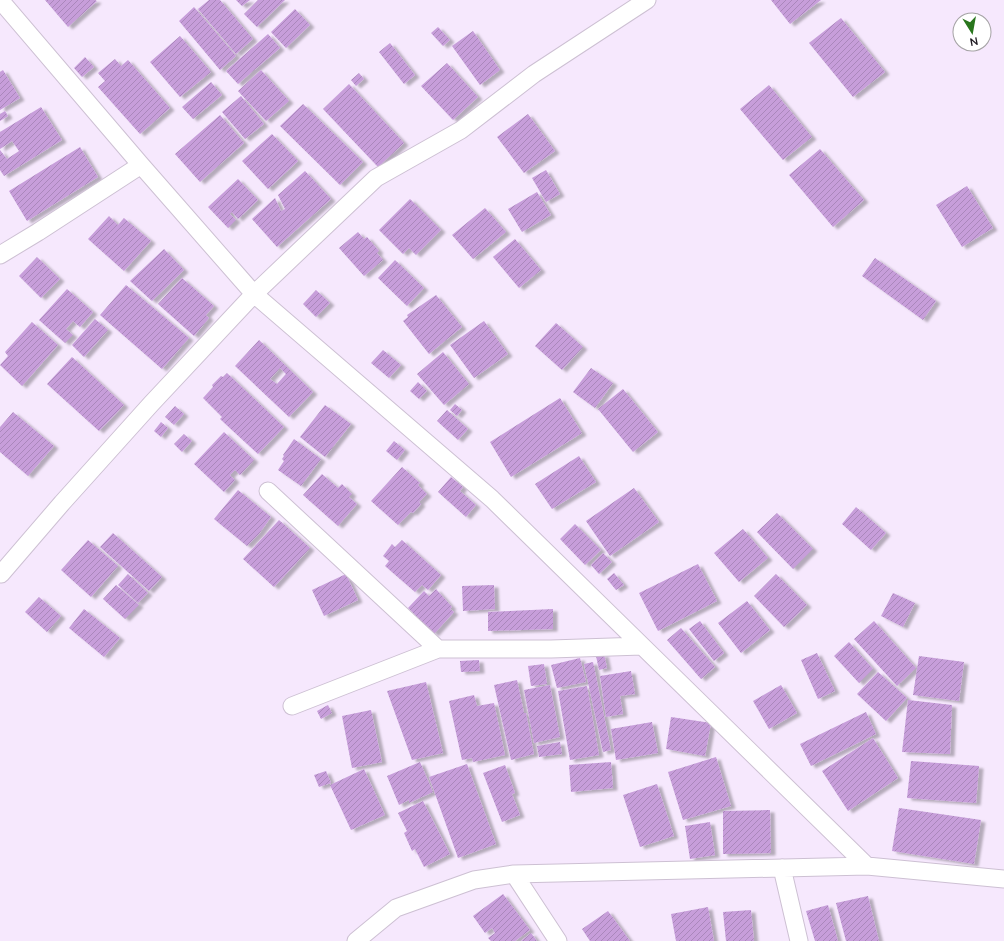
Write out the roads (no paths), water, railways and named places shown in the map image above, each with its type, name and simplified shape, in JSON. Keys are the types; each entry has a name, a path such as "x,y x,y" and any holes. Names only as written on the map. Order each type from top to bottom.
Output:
{"street":[{"path":"0,0 254,294 492,499 867,866"},
{"path":"1,574 130,427 254,294 376,178 461,130 534,74 646,0"},
{"path":"0,255 141,165"},
{"path":"268,490 438,649"},
{"path":"292,706 438,649 551,649 642,646"},
{"path":"356,941 396,908 474,880 514,874 867,866 1004,879"},
{"path":"782,868 799,941"},
{"path":"514,874 558,941"}]}
